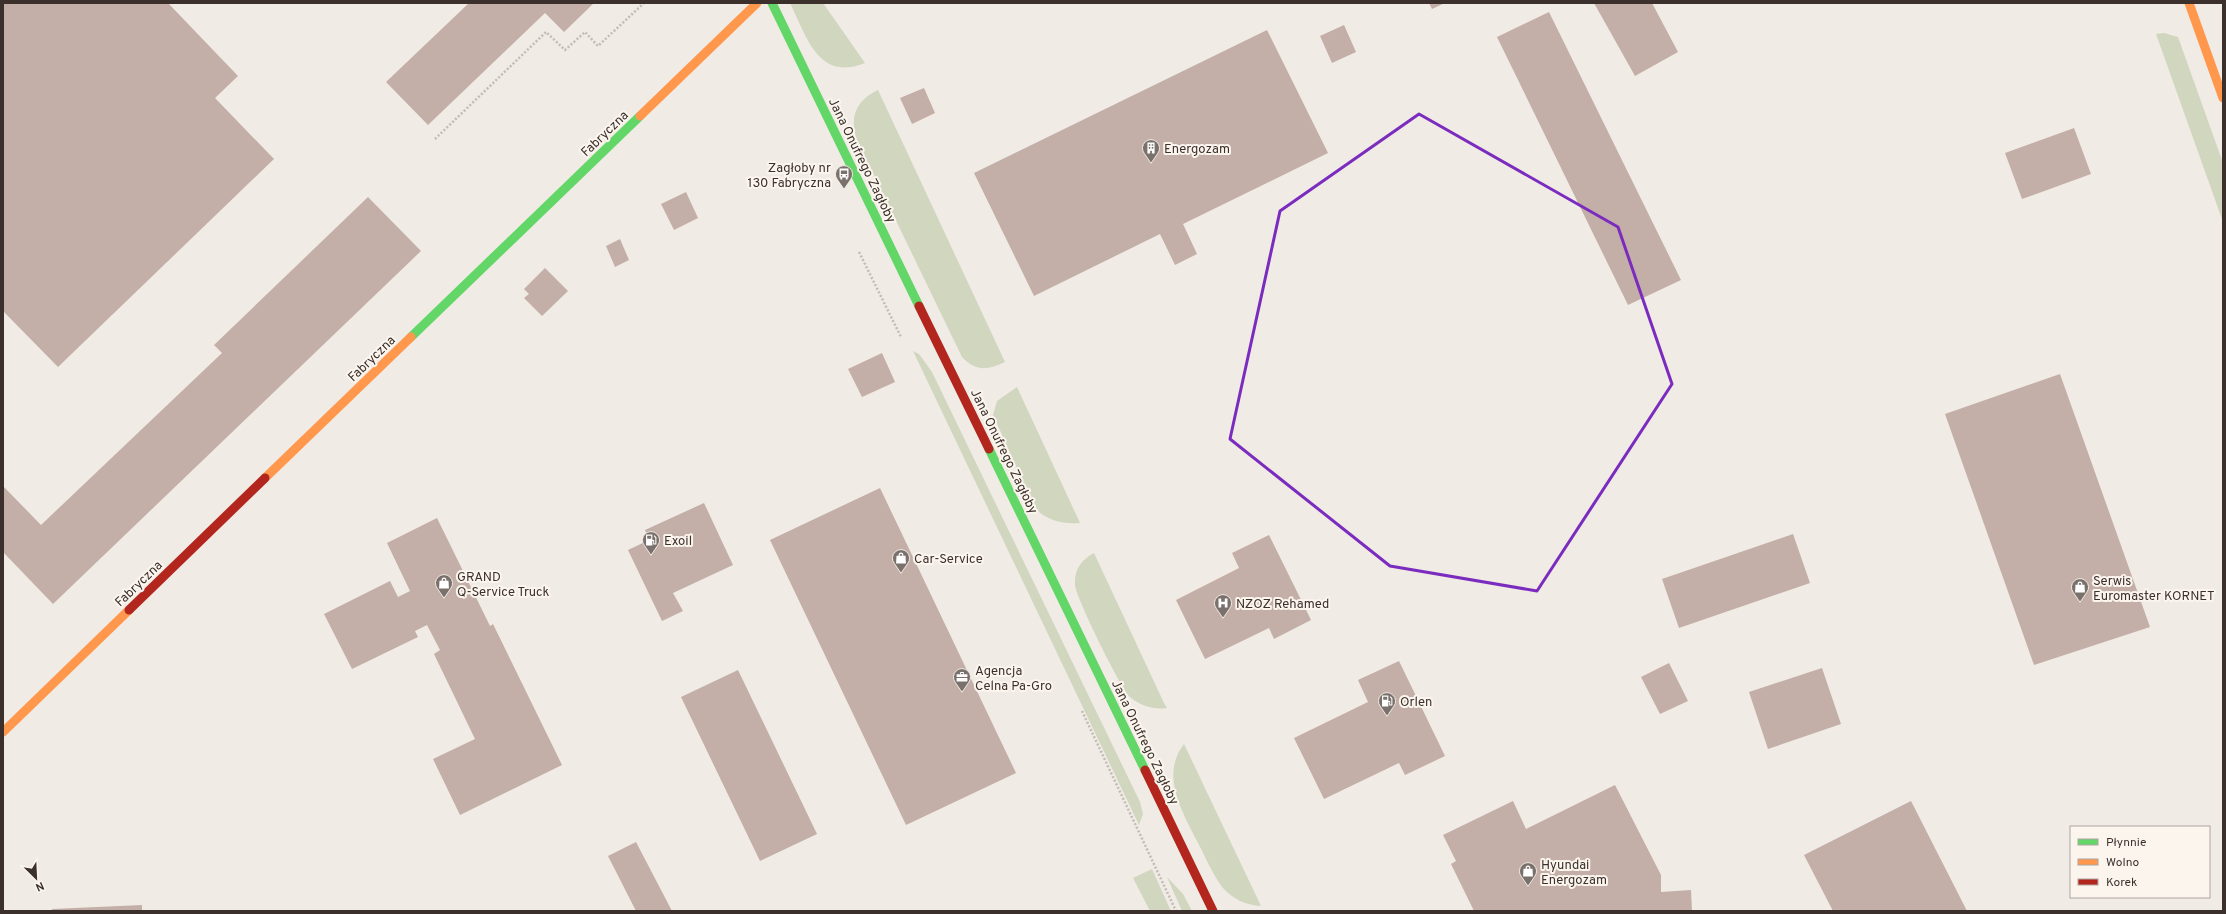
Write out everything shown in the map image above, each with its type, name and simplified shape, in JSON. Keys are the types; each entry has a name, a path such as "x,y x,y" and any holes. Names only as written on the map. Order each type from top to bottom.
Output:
{"street":[{"name":"Fabryczna","path":"3,732 757,3"},
{"name":"Jana Onufrego Zagłoby","path":"772,3 1213,911"},
{"path":"2189,3 2223,98"}],"path":[{"path":"435,139 546,32 565,50 585,32 598,46 644,3"}],"highlighted area":[{"path":"1419,114 1618,227 1672,384 1537,591 1390,566 1230,439 1280,211"}],"green space":[{"path":"790,3 823,3 865,63 849,67 836,66 825,61 816,53 809,42"},
{"path":"2164,33 2178,37 2223,163 2223,222 2156,34"},
{"path":"878,90 1005,362 993,367 982,368 972,365 962,357 857,140 854,124 856,110 864,99"},
{"path":"913,351 919,354 932,372 1140,802 1143,814 1139,825"},
{"path":"1017,387 1080,523 1067,523 1050,519 1035,508 993,415 997,401"},
{"path":"1094,553 1167,708 1148,707 1130,697 1118,678 1090,624 1077,593 1075,580 1079,566 1085,559"},
{"path":"1184,744 1261,906 1240,901 1230,895 1222,887 1185,818 1176,793 1174,780 1174,768 1177,756"},
{"path":"1152,869 1171,911 1150,911 1133,878"},
{"path":"1167,877 1183,894 1192,911 1182,911"}],"building":[{"path":"3,3 168,3 238,76 215,98 274,159 58,367 3,311"},
{"path":"469,3 594,3 564,32 545,13 428,125 386,82"},
{"path":"1429,3 1445,3 1432,9"},
{"path":"1594,3 1652,3 1678,52 1635,76"},
{"path":"1549,12 1681,280 1628,305 1497,37"},
{"path":"1344,25 1356,52 1332,63 1320,36"},
{"name":"Energozam","path":"1267,30 1328,153 1183,224 1197,254 1175,265 1160,234 1034,296 974,173"},
{"path":"924,88 935,113 912,124 900,98"},
{"path":"2074,128 2091,174 2022,199 2005,153"},
{"path":"686,192 698,218 674,230 661,204"},
{"path":"368,197 421,251 53,604 3,552 3,486 41,525 222,353 214,345"},
{"path":"620,239 629,260 615,267 606,246"},
{"path":"545,268 568,291 542,316 524,298 529,294 524,289"},
{"path":"882,353 895,382 862,397 848,369"},
{"path":"2060,374 2150,627 2034,665 1945,414"},
{"path":"880,488 1016,773 906,825 770,540"},
{"path":"704,503 733,565 673,593 683,611 662,621 628,550 649,540 645,530"},
{"path":"437,518 490,626 493,624 562,765 460,815 433,759 475,739 434,654 440,650 427,625 415,631 418,637 352,669 324,614 390,581 398,597 410,591 387,543"},
{"path":"1793,534 1810,583 1679,628 1662,579"},
{"path":"1269,535 1311,620 1274,639 1269,628 1205,659 1176,600 1239,568 1232,553"},
{"path":"1399,661 1445,756 1405,775 1399,763 1324,799 1294,738 1368,702 1358,680"},
{"path":"1669,663 1688,701 1660,714 1641,677"},
{"path":"1822,668 1841,724 1768,749 1749,692"},
{"path":"738,670 817,834 760,861 681,697"},
{"path":"1615,785 1661,875 1661,892 1691,890 1692,911 1474,911 1451,864 1456,861 1443,835 1513,801 1526,829"},
{"path":"1911,801 1967,911 1833,911 1804,855"},
{"path":"636,842 672,911 636,911 608,856"},
{"path":"142,905 142,911 52,911 52,909"}],"traffic: fast":[{"path":"772,3 919,306"},
{"path":"411,337 640,116"},
{"path":"989,449 1145,770"}],"traffic: slow":[{"path":"640,116 757,3"},
{"path":"2189,3 2223,98"},
{"path":"265,478 411,337"},
{"path":"3,732 129,610"}],"traffic: jam":[{"path":"919,306 989,449"},
{"path":"129,610 265,478"},
{"path":"1145,770 1213,911"}],"place":[{"name":"Energozam","path":"1151,163"},
{"name":"Zagłoby nr 130 Fabryczna","path":"844,189"},
{"name":"Exoil","path":"651,555"},
{"name":"Car-Service","path":"901,573"},
{"name":"GRAND Q-Service Truck","path":"444,598"},
{"name":"Serwis Euromaster KORNET","path":"2080,602"},
{"name":"NZOZ Rehamed","path":"1223,618"},
{"name":"Agencja Celna Pa-Gro","path":"962,692"},
{"name":"Orlen","path":"1387,716"},
{"name":"Hyundai Energozam","path":"1528,886"}]}
